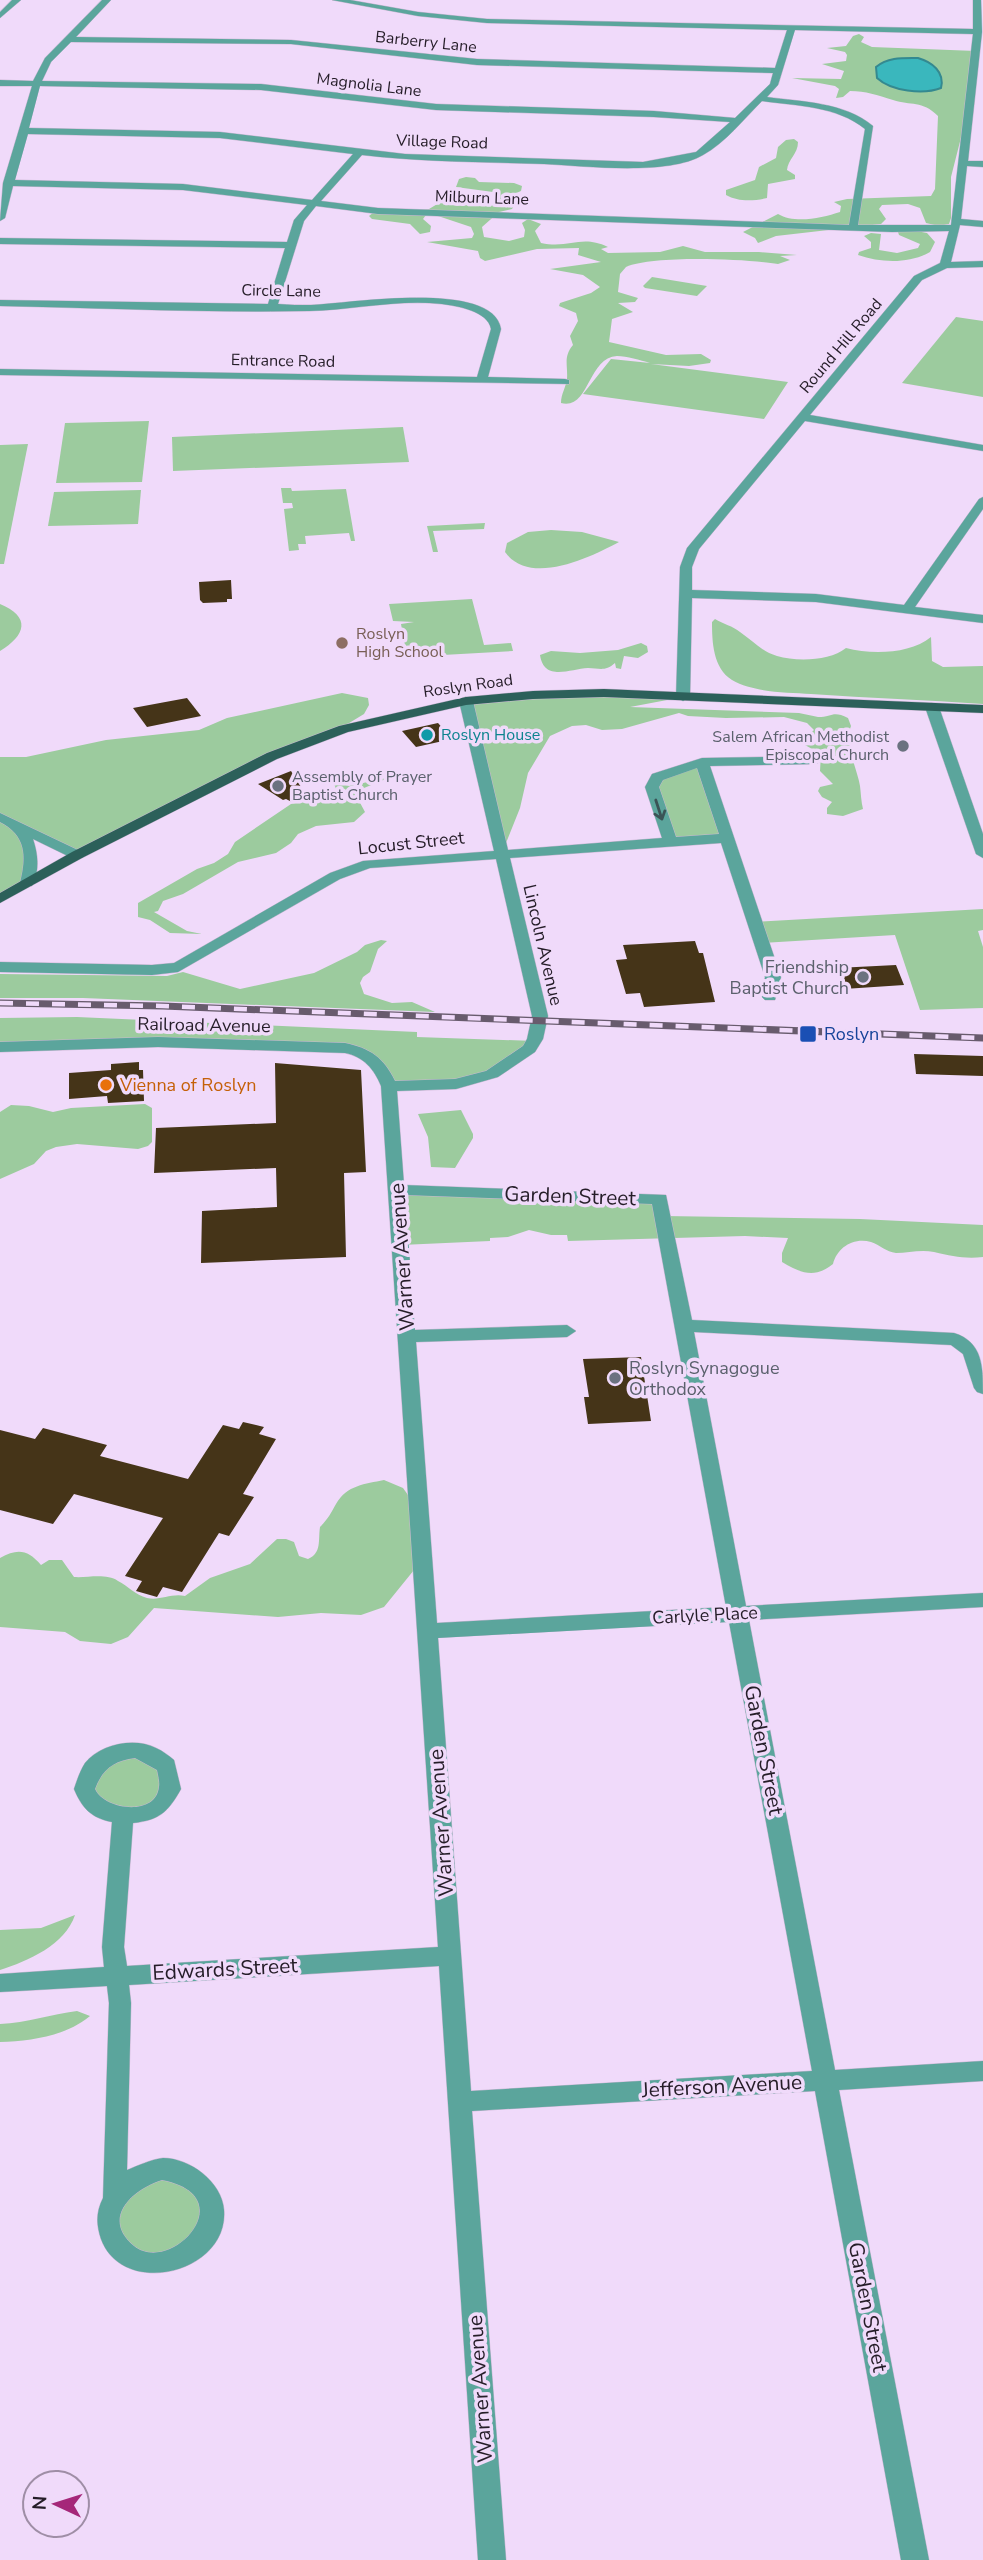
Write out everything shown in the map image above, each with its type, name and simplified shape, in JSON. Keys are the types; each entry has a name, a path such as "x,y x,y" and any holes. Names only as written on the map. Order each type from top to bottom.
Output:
{"main road":[{"name":"Roslyn Road","path":"0,899 76,855 272,756 344,729 466,701 604,693 983,709"}],"street":[{"path":"0,16 17,0"},
{"path":"0,218 22,131 46,63 107,0"},
{"path":"336,0 487,21 978,32"},
{"path":"977,0 981,12 978,32 979,61 968,110 956,225 945,265 983,264"},
{"path":"387,9 402,2"},
{"name":"Village Road","path":"22,131 220,135 405,157 655,164 699,154 774,85 792,28"},
{"name":"Barberry Lane","path":"69,39 290,42 477,62 780,71"},
{"name":"Magnolia Lane","path":"0,83 261,87 436,107 654,114 734,120"},
{"path":"759,98 841,112 860,119 870,128 853,227"},
{"path":"968,110 983,111"},
{"path":"272,307 299,220 359,152"},
{"path":"962,163 983,164"},
{"name":"Milburn Lane","path":"8,183 183,187 378,211 853,227 983,224"},
{"path":"0,241 290,245"},
{"name":"Round Hill Road","path":"683,697 685,567 693,548 918,278 945,265"},
{"name":"Circle Lane","path":"0,303 338,307 414,300 467,306 488,315 496,326 482,380"},
{"name":"Entrance Road","path":"0,372 565,382"},
{"path":"802,417 983,447"},
{"path":"906,611 983,501"},
{"path":"686,594 816,598 983,619"},
{"name":"Lincoln Avenue","path":"389,1086 456,1084 481,1078 513,1061 534,1042 540,1011 466,701"},
{"path":"932,707 983,854"},
{"path":"670,842 652,787 653,781 664,773 702,762 816,760"},
{"path":"702,762 773,977 770,997"},
{"path":"0,817 76,855"},
{"path":"21,828 31,858 27,883"},
{"name":"Locust Street","path":"0,967 171,969 194,960 349,870 377,862 725,838"},
{"name":"Railroad Avenue","path":"0,1047 158,1042 345,1048 371,1058 389,1086"},
{"name":"Warner Avenue","path":"389,1086 492,2560"},
{"name":"Garden Street","path":"397,1190 660,1199 686,1326 915,2560"},
{"path":"686,1326 943,1338 965,1343 978,1357 983,1388"},
{"path":"407,1336 567,1331"},
{"name":"Carlyle Place","path":"428,1631 983,1600"},
{"path":"114,2196 128,2181 147,2171 178,2170 202,2185 209,2197 212,2211 209,2225 203,2239 191,2250 177,2258 161,2262 145,2262 130,2256 118,2247 110,2235 108,2220 114,2196 120,2003 113,1947 123,1817"},
{"name":"Edwards Street","path":"0,1983 450,1956"},
{"name":"Jefferson Avenue","path":"460,2102 983,2071"}],"shaded area":[{"path":"859,34 864,37 861,42 872,47 976,51 968,110 951,177 949,224 939,226 926,223 920,208 908,204 882,205 879,209 886,219 881,224 776,236 758,243 755,238 743,232 778,214 792,219 817,218 840,212 841,206 834,202 847,199 931,196 935,189 938,116 932,111 921,105 861,92 850,91 843,97 836,98 839,89 835,86 792,78 841,79 844,71 822,64 846,61 847,55 845,52 827,48 846,46 853,36"},
{"path":"918,58 936,68 941,77 941,88 908,90 890,86 877,78 876,67 886,61"},
{"path":"794,139 798,146 787,170 795,175 795,179 768,184 767,198 746,200 726,195 726,190 755,180 759,167 776,158 778,147 786,140"},
{"path":"475,178 479,182 514,183 522,186 521,191 514,194 515,204 512,209 499,212 482,227 484,237 509,241 524,237 522,223 528,219 541,224 535,231 541,243 599,243 608,247 601,249 608,253 660,252 683,246 705,252 797,255 780,256 790,260 778,264 723,260 657,261 626,267 620,274 618,292 638,298 635,302 618,303 633,312 612,319 609,342 666,355 701,354 711,360 710,363 689,366 651,364 788,382 764,419 583,394 611,359 650,363 621,356 607,359 600,365 578,399 571,403 561,403 567,379 567,357 573,345 570,336 578,321 576,313 559,306 560,303 591,293 600,287 583,275 550,269 601,262 578,255 579,248 537,249 485,261 480,258 478,251 427,242 472,238 474,234 471,227 435,215 426,215 423,219 431,226 430,232 420,234 410,224 372,219 369,216 374,212 429,209 444,200 467,204 494,204 500,201 499,195 493,192 456,187 459,179"},
{"path":"911,230 927,233 935,242 930,252 913,259 895,261 858,255 859,252 871,248 871,242 864,236 871,233 881,234 879,250 897,253 918,248 920,244 899,235 898,232"},
{"path":"652,277 707,286 697,296 645,288 643,286"},
{"path":"956,317 983,321 983,397 902,383"},
{"path":"149,421 142,482 56,483 65,423"},
{"path":"403,427 409,462 173,471 172,437"},
{"path":"28,444 4,564 0,564 0,445"},
{"path":"281,488 291,488 292,491 346,489 355,541 351,541 349,533 305,536 306,544 298,544 299,550 289,551 284,509 293,508 292,503 283,503"},
{"path":"141,490 138,524 48,526 54,492"},
{"path":"485,523 484,529 433,531 438,552 433,552 427,526"},
{"path":"528,532 582,532 619,542 577,561 545,568 529,567 516,562 505,552 507,543"},
{"path":"472,599 484,645 511,643 513,651 407,657 401,624 414,622 393,621 389,604"},
{"path":"0,604 17,615 21,626 15,639 0,651"},
{"path":"715,619 737,630 767,652 794,659 822,658 846,648 890,652 913,647 931,637 932,661 943,667 983,666 983,704 781,692 741,684 726,675 717,662 713,646 712,622"},
{"path":"641,643 647,646 648,652 638,658 624,656 621,669 616,668 615,663 605,669 552,671 542,663 540,655 551,651 580,653 618,650"},
{"path":"342,693 368,698 369,705 364,714 336,731 272,756 77,854 22,828 30,875 0,899 0,757 26,757 106,740 199,730 227,718"},
{"path":"526,695 683,697 630,707 843,716 848,718 851,726 850,748 863,809 843,816 827,814 827,808 832,802 822,797 818,791 820,787 833,784 820,771 821,754 805,745 807,736 814,730 807,723 784,717 726,718 679,713 622,729 602,730 586,725 572,726 550,736 528,773 520,808 502,853 466,701"},
{"path":"702,762 725,838 670,842 653,781"},
{"path":"391,777 359,790 358,799 365,812 354,822 316,826 298,834 291,843 276,853 238,862 183,894 163,901 158,911 154,912 187,931 202,934 170,933 150,920 138,917 138,903 228,854 235,842 291,804 338,794 333,781 349,786"},
{"path":"983,909 983,930 978,931 983,947 983,1008 920,1010 895,935 761,943 754,922"},
{"path":"387,941 378,949 370,972 360,983 364,994 392,1003 412,1002 435,1012 83,998 0,998 0,974 167,976 183,972 240,989 314,973 357,952 365,945"},
{"path":"77,1017 417,1032 417,1037 535,1041 481,1078 389,1086 363,1053 256,1046 0,1047 0,1018"},
{"path":"145,1104 152,1108 152,1142 148,1146 138,1149 77,1144 56,1147 46,1151 34,1164 0,1179 0,1112 11,1105 53,1112 71,1108"},
{"path":"461,1110 473,1138 455,1168 431,1167 428,1137 418,1114"},
{"path":"398,1190 660,1199 664,1216 860,1219 983,1225 983,1257 924,1251 896,1253 871,1242 858,1241 842,1249 833,1264 826,1269 807,1273 782,1262 782,1253 788,1238 745,1236 568,1241 567,1235 529,1230 508,1237 490,1238 490,1241 401,1245"},
{"path":"384,1480 403,1488 408,1495 415,1525 414,1570 384,1607 361,1615 321,1613 278,1617 154,1608 128,1637 111,1644 80,1641 65,1632 0,1627 0,1558 6,1555 22,1552 32,1556 41,1565 49,1560 62,1560 74,1577 102,1576 113,1579 147,1598 185,1596 210,1578 250,1564 277,1539 294,1542 299,1556 308,1559 316,1553 320,1527 340,1498 357,1486"},
{"path":"120,1752 167,1766 159,1805 100,1811 89,1775"},
{"path":"75,1915 70,1926 54,1943 33,1957 0,1970 0,1930 41,1928"},
{"path":"77,2011 90,2016 59,2033 0,2042 0,2024"},
{"path":"147,2171 209,2197 191,2250 130,2256 109,2208"}],"building":[{"path":"231,580 232,599 227,599 227,602 203,603 200,600 199,582"},
{"path":"187,698 201,716 147,727 133,708"},
{"name":"Roslyn House","path":"438,723 452,739 416,747 402,731"},
{"name":"Assembly of Prayer Baptist Church","path":"291,771 306,795 292,802 283,800 258,784"},
{"path":"695,941 699,953 703,953 715,1002 644,1007 640,993 626,994 616,960 627,959 623,945"},
{"name":"Friendship Baptist Church","path":"896,965 904,985 844,989 837,968"},
{"name":"Roslyn","path":"914,1054 983,1056 983,1076 916,1074"},
{"name":"Vienna of Roslyn","path":"139,1062 139,1070 143,1070 144,1101 108,1103 107,1096 69,1099 69,1073 111,1070 111,1064"},
{"path":"275,1063 361,1070 366,1172 344,1173 346,1257 201,1263 202,1211 277,1207 276,1168 154,1173 156,1128 276,1123"},
{"name":"Roslyn Synagogue Orthodox","path":"641,1357 651,1421 588,1424 584,1397 589,1397 583,1359"},
{"path":"243,1422 264,1427 259,1434 276,1439 243,1494 254,1497 229,1536 219,1533 182,1592 163,1587 157,1597 136,1591 142,1581 125,1576 163,1518 74,1494 53,1524 0,1510 0,1430 35,1439 43,1428 107,1445 100,1456 188,1479 223,1425 239,1429"}],"railway":[{"path":"0,1003 163,1006 983,1038"}],"place":[{"name":"Roslyn High School","path":"342,643"},
{"name":"Roslyn House","path":"427,735"},
{"name":"Salem African Methodist Episcopal Church","path":"903,746"},
{"name":"Assembly of Prayer Baptist Church","path":"278,786"},
{"name":"Friendship Baptist Church","path":"863,977"},
{"name":"Roslyn","path":"808,1034"},
{"name":"Vienna of Roslyn","path":"106,1085"},
{"name":"Roslyn Synagogue Orthodox","path":"615,1378"}]}
